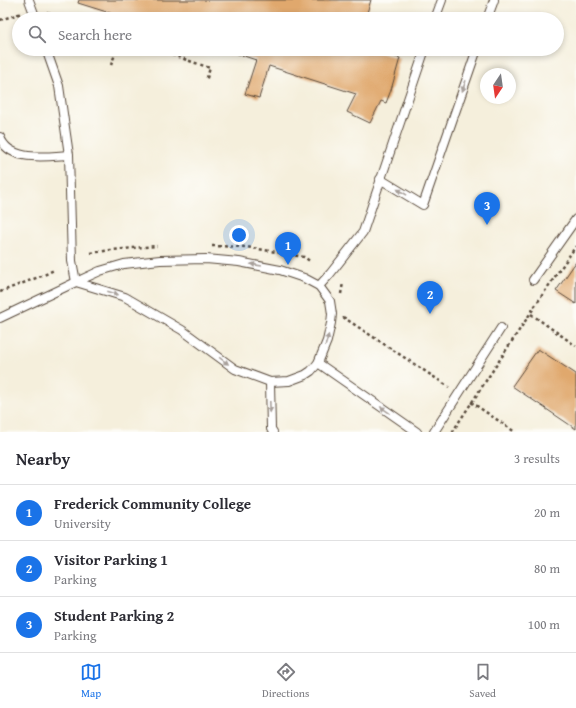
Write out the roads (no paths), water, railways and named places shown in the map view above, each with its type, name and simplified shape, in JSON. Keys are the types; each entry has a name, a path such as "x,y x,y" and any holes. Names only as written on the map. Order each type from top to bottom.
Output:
{"lane":[{"path":"29,0 33,12"},
{"path":"438,12 442,0"},
{"path":"490,12 494,0"},
{"path":"48,56 59,86 69,155 72,261 76,282"},
{"path":"319,286 363,232 423,56"},
{"path":"380,179 423,204 475,56"},
{"path":"0,137 2,142 14,153 30,157 69,155"},
{"path":"533,280 576,219"},
{"path":"0,318 76,282 100,271 124,264 160,260 206,259 239,262 280,270 304,278 319,286 330,300 332,314 331,323 327,342 318,363 311,371 289,381 270,382 235,369 182,330 125,297 76,282"},
{"path":"434,432 501,328"},
{"path":"318,363 418,432"},
{"path":"270,382 271,429 273,432"}],"place":[{"name":"Student Parking 2","path":"487,225"},
{"name":"Frederick Community College","path":"288,265"},
{"name":"Visitor Parking 1","path":"430,314"}]}
